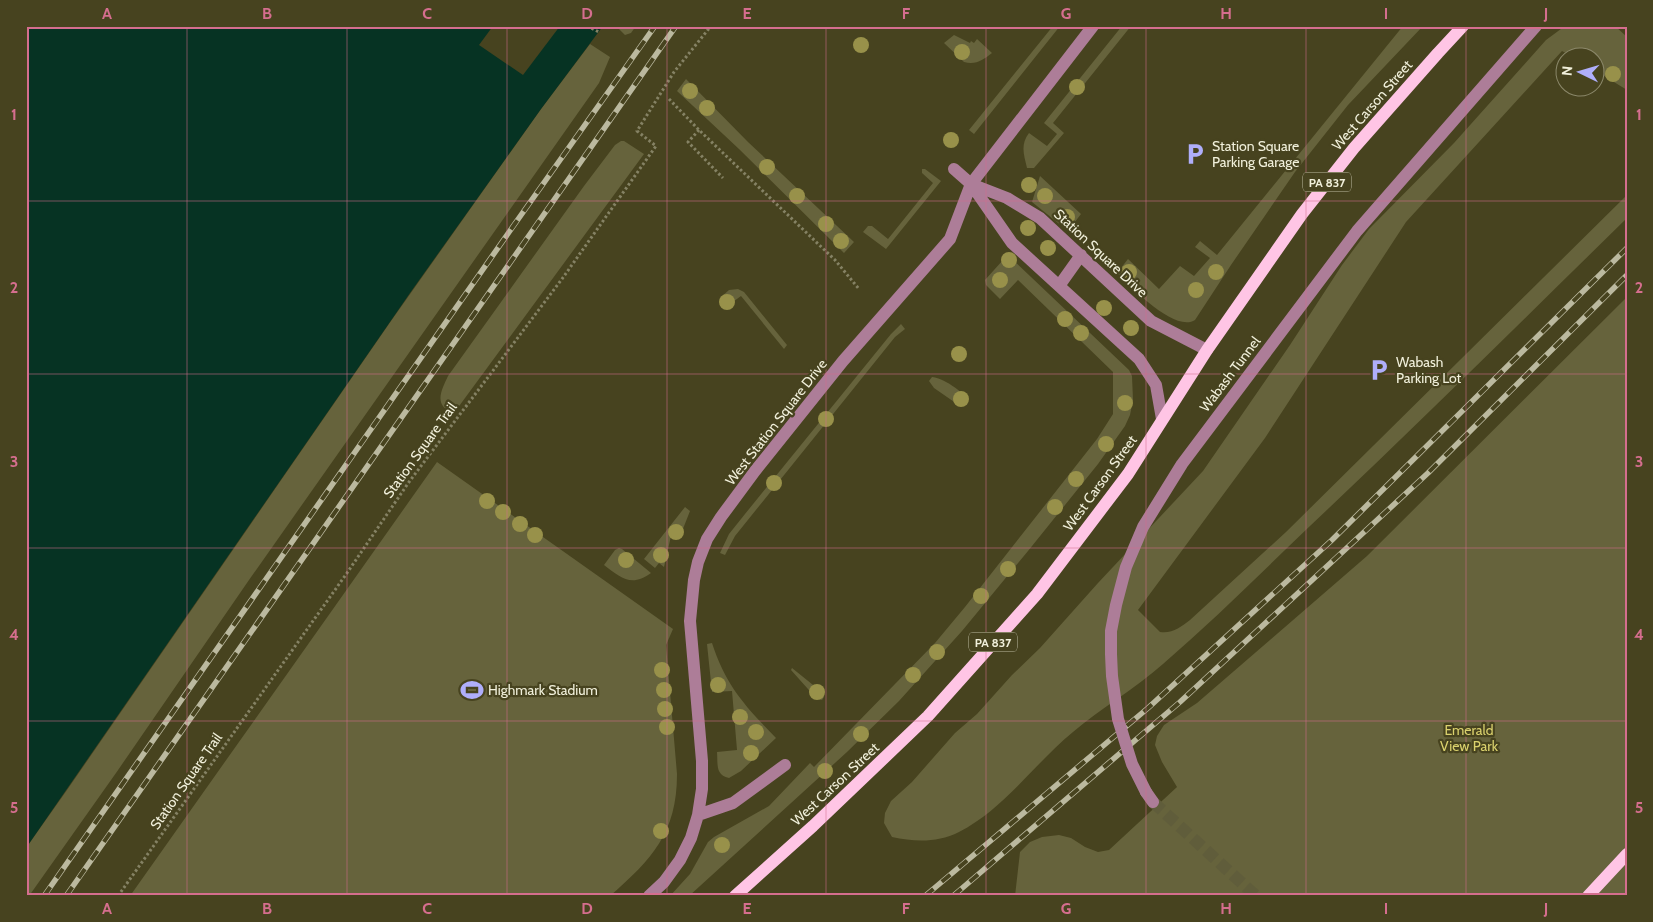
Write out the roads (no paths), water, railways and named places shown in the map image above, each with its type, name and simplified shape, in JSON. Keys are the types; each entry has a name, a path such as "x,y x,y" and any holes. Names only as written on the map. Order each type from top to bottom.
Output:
{"main road":[{"name":"West Carson Street","path":"735,896 813,826 934,709 1037,594 1128,474 1207,350 1302,214 1354,148 1463,26"},
{"path":"1588,896 1627,854"}],"street":[{"name":"West Station Square Drive","path":"648,896 664,882 680,860 691,838 698,815 702,789 702,761 690,621 694,580 698,562 707,539 755,471 843,361 950,240 971,184 1093,26"},
{"name":"Wabash Tunnel","path":"1149,797 1132,764 1118,719 1111,654 1111,631 1116,605 1126,567 1143,527 1182,464 1357,231 1536,26"},
{"path":"954,169 971,184 1012,243 1139,359 1156,385 1162,419"},
{"name":"Station Square Drive","path":"971,184 1007,198 1040,218 1151,321 1207,350"},
{"path":"1059,286 1081,255"},
{"path":"698,815 733,803 785,765"}],"tunnel":[{"path":"1153,802 1256,896"}],"railway":[{"path":"44,896 655,26"},
{"path":"66,896 676,26"},
{"path":"925,896 1148,708 1332,540 1627,248"},
{"path":"953,896 1180,702 1428,473 1627,275"}],"place":[{"name":"Station Square Parking Garage","path":"1195,154"},
{"name":"Wabash Parking Lot","path":"1379,370"},
{"name":"Highmark Stadium","path":"472,690"}],"park label":[{"name":"Emerald View Park","path":"1469,738"}]}
